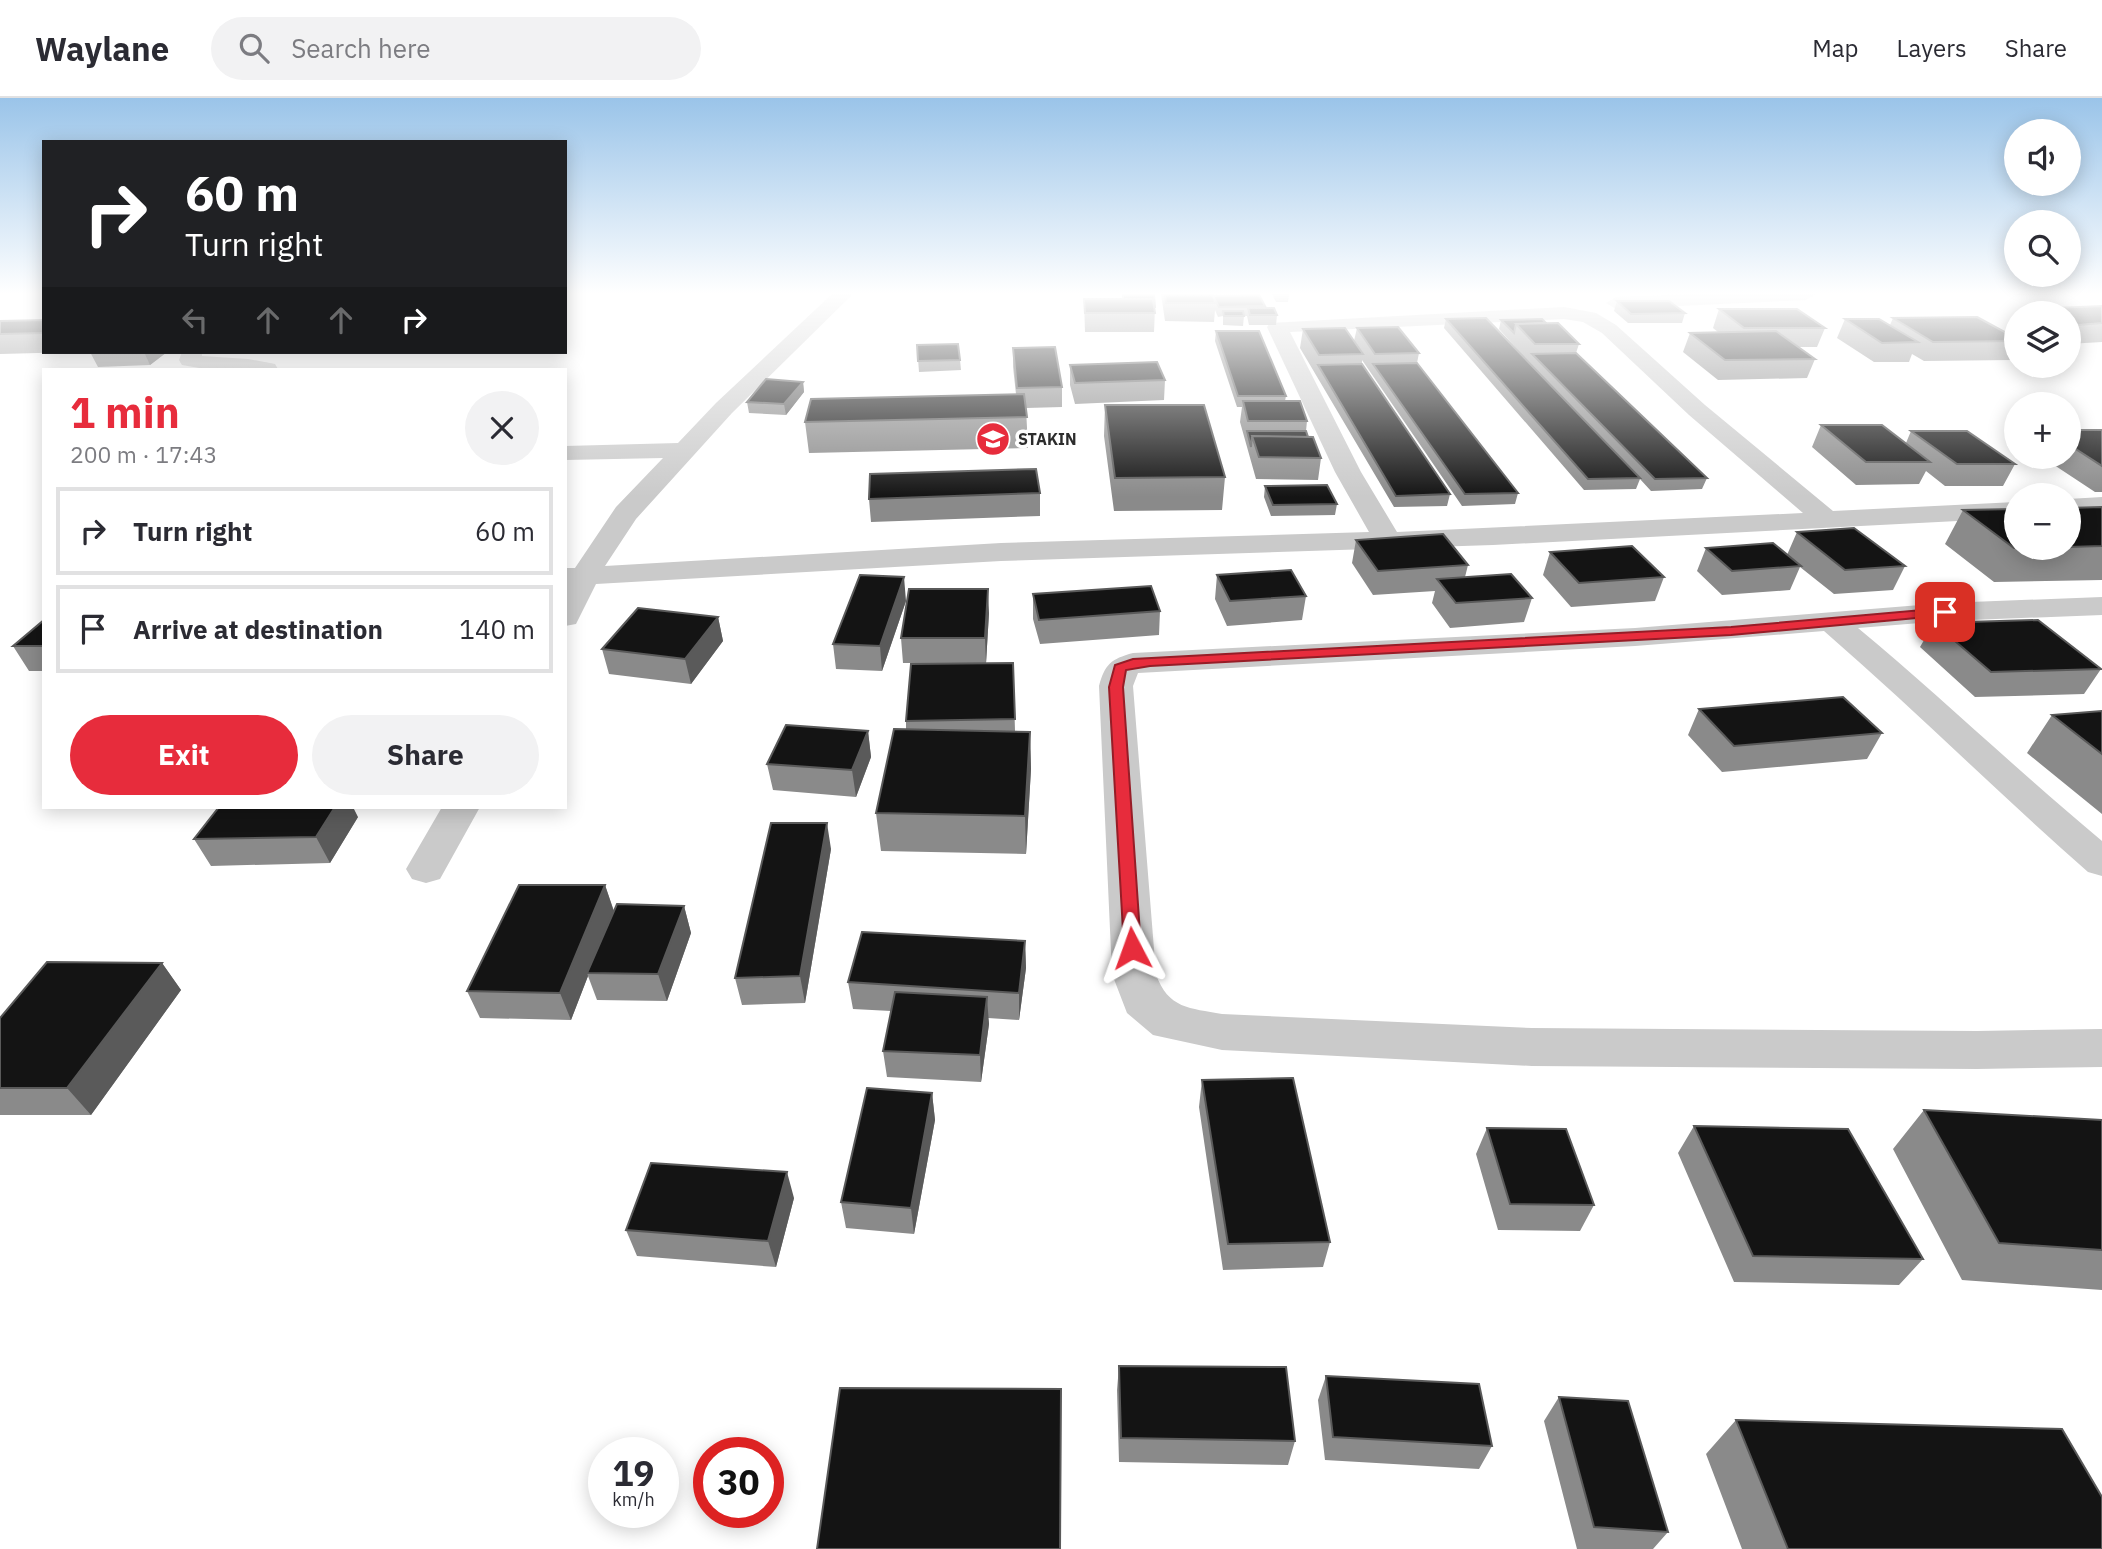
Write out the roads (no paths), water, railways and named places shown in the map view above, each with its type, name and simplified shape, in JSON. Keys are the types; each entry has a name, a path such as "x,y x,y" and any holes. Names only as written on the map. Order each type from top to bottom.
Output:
{"street":[{"path":"196,362 264,368"},
{"path":"567,610 576,577 593,561 626,513 684,450 774,362"},
{"path":"1294,362 1348,472 1387,539"},
{"path":"1644,362 1697,411 1825,518"},
{"path":"567,453 684,450"},
{"path":"2081,506 2102,505"},
{"path":"576,577 1014,552 1493,537 2004,511"},
{"path":"2102,606 1945,612 1634,637 1133,663 1119,668 1116,687 1134,974 1143,1001 1169,1023 1249,1034 1532,1047 1950,1050 2102,1048"},
{"path":"1833,623 1910,688 2004,778 2102,862"},
{"path":"426,869 460,809"}],"place":[{"name":"STAKIN","path":"993,439"}]}
